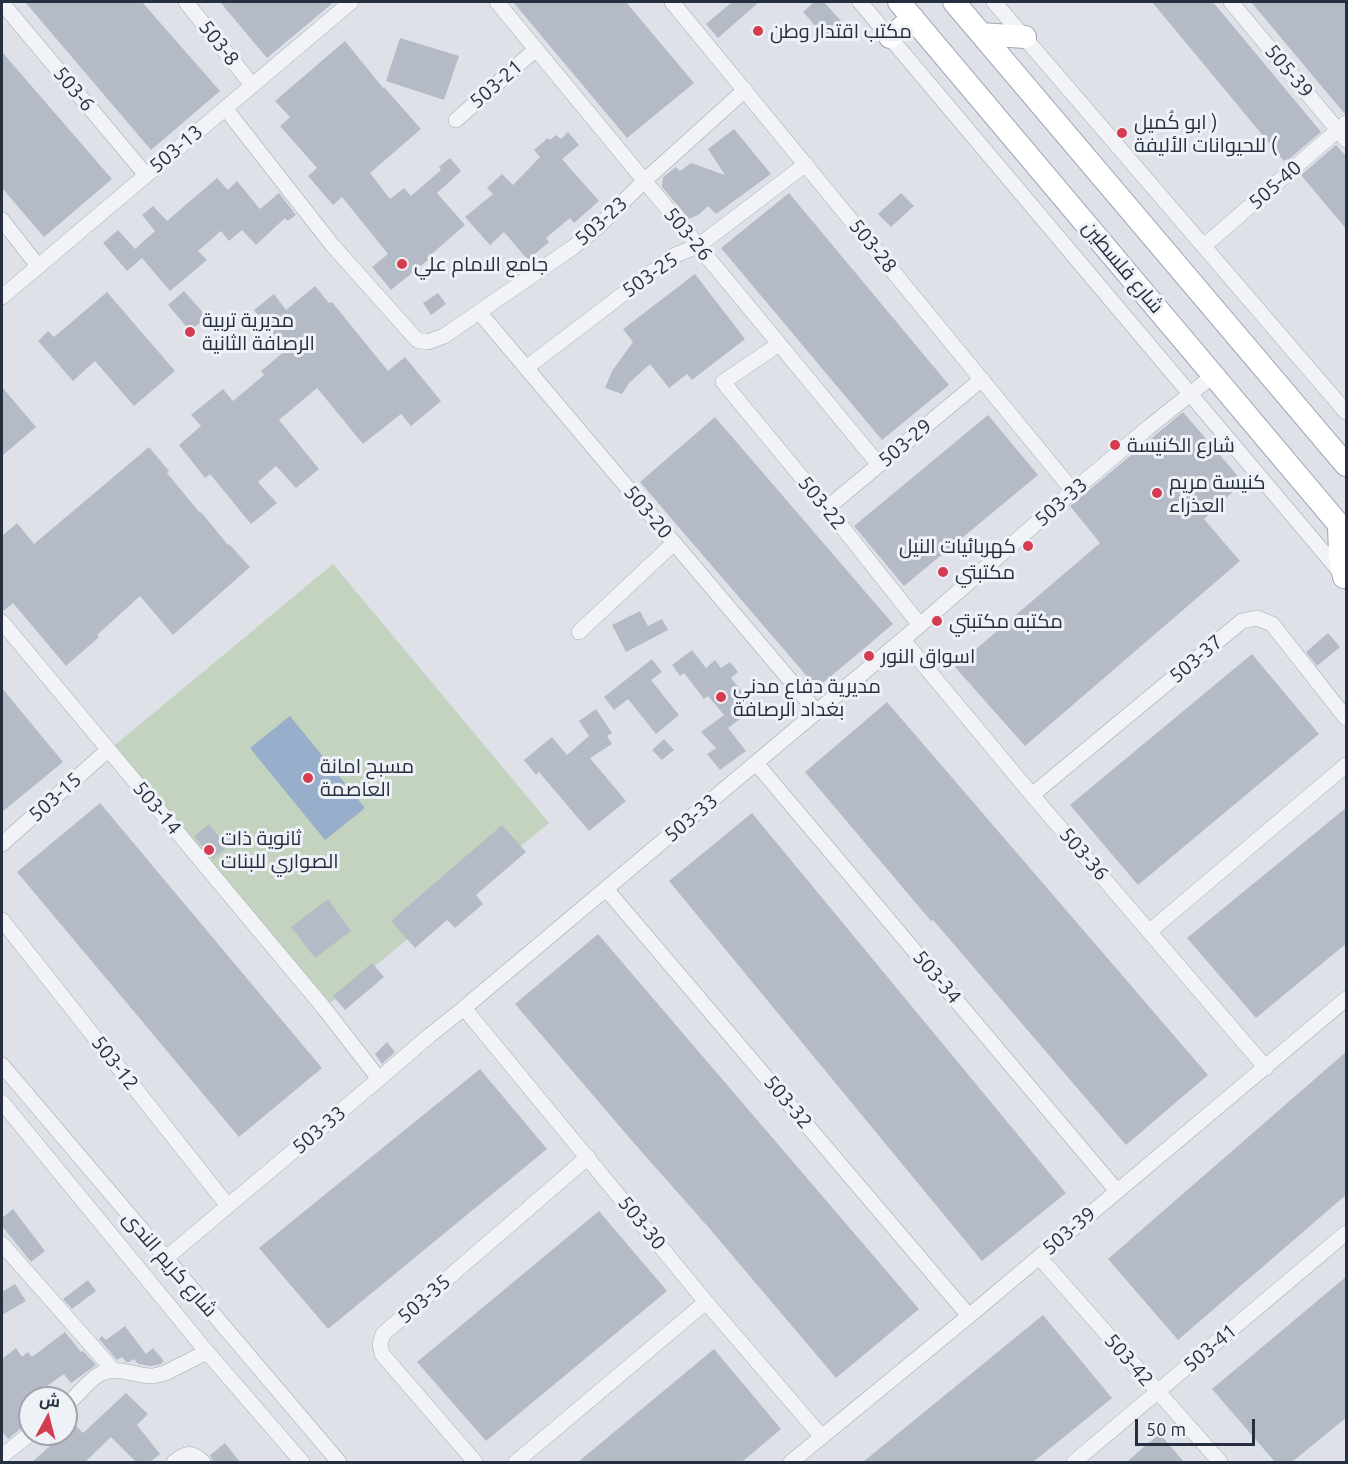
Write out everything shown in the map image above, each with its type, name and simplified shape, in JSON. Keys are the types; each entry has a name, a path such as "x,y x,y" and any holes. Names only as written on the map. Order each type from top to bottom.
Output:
{"main road":[{"path":"954,2 1347,465"},
{"path":"890,37 906,10"},
{"name":"شارع فلسطين","path":"906,10 1343,529"},
{"path":"981,34 1025,37"},
{"path":"1343,529 1340,558 1345,579"}],"street":[{"name":"503-8","path":"186,2 252,86"},
{"name":"503-13","path":"2,297 351,2"},
{"name":"503-26","path":"497,2 879,465"},
{"name":"503-28","path":"672,2 1073,491"},
{"path":"860,2 1345,579"},
{"path":"994,2 1347,412"},
{"name":"505-39","path":"1231,2 1344,131"},
{"name":"503-6","path":"2,3 146,175"},
{"name":"503-21","path":"456,120 536,49"},
{"name":"503-23","path":"225,108 333,246 417,340 428,342 444,336 572,248 598,227 745,90"},
{"name":"505-40","path":"1204,246 1344,131"},
{"name":"503-25","path":"526,368 673,256 698,246 806,164"},
{"path":"2,220 38,266"},
{"name":"503-20","path":"479,312 817,712"},
{"name":"503-22","path":"779,344 723,382 920,625"},
{"name":"503-33","path":"166,1257 903,640 1073,491 1214,375"},
{"name":"503-29","path":"827,508 982,379"},
{"path":"579,632 674,543"},
{"name":"503-37","path":"1032,795 1242,621 1257,618 1272,624 1347,718"},
{"name":"503-14","path":"2,622 324,1008 379,1079"},
{"name":"503-36","path":"903,640 1032,795 1266,1068"},
{"name":"503-15","path":"2,844 108,750"},
{"name":"503-34","path":"756,763 1117,1191"},
{"path":"1150,931 1347,765"},
{"name":"503-32","path":"606,889 969,1316"},
{"name":"503-12","path":"2,920 228,1206"},
{"name":"503-39","path":"791,1462 1347,999"},
{"name":"503-30","path":"464,1008 706,1302 822,1437"},
{"name":"شارع كريم الندى","path":"2,1065 339,1462"},
{"name":"شارع كريم الندى","path":"2,1102 207,1352 302,1462"},
{"path":"58,1171 75,1153"},
{"name":"503-35","path":"475,1462 382,1354 380,1344 383,1334 588,1157"},
{"name":"503-41","path":"1074,1462 1347,1233"},
{"path":"2,1244 114,1371"},
{"name":"503-42","path":"1039,1257 1220,1462"},
{"path":"516,1462 706,1302"},
{"path":"78,1394 94,1378 106,1371 158,1375 207,1352"},
{"path":"2,1456 18,1443"},
{"path":"174,1462 185,1455 192,1454 203,1462"}],"green space":[{"path":"333,564 549,823 324,1008 109,750"}],"water":[{"name":"مسبح امانة العاصمة","path":"290,716 365,808 325,840 250,748"}],"building":[{"path":"25,2 142,2 220,91 151,150"},
{"path":"220,2 334,2 267,58"},
{"path":"513,2 626,2 694,83 627,138"},
{"path":"732,2 759,2 718,38 706,24"},
{"path":"814,2 824,2 842,22 825,37 803,12"},
{"path":"1152,2 1213,2 1321,132 1284,161"},
{"path":"1251,2 1347,2 1347,114 1344,113"},
{"path":"400,38 459,56 444,100 386,81"},
{"path":"345,41 384,89 384,87 421,129 370,173 390,199 404,188 411,196 441,170 439,167 450,158 461,171 437,193 465,225 427,258 428,260 391,290 372,267 388,254 342,197 333,205 308,176 317,168 280,126 290,117 275,101"},
{"path":"2,52 112,179 44,237 2,188"},
{"path":"734,129 771,174 716,214 708,206 689,219 662,187 663,177 676,167 680,171 691,163 725,175 708,149"},
{"path":"568,132 579,145 562,159 599,201 574,223 570,218 546,238 549,242 528,260 504,232 490,245 465,217 493,194 487,188 502,174 513,185 540,157 534,150 548,138 550,140 556,135 561,139"},
{"path":"1336,145 1347,157 1347,230 1301,175"},
{"path":"217,178 228,190 237,181 260,209 279,193 296,215 288,221 285,218 256,245 242,230 229,241 221,231 198,251 207,260 170,291 142,258 127,271 103,243 118,230 135,249 155,231 142,215 153,206 167,221"},
{"path":"789,193 949,385 882,440 721,248"},
{"path":"901,193 914,206 891,227 878,214"},
{"path":"695,274 745,339 692,380 687,374 669,388 650,364 629,383 622,394 605,388 612,371 633,342 623,329"},
{"path":"315,286 329,303 332,302 388,371 405,357 441,401 411,426 401,414 363,444 317,388 279,420 319,469 296,488 276,466 258,482 277,503 251,524 210,474 205,478 179,445 201,426 191,415 223,389 233,401 264,375 261,371 286,350 254,310 274,294 286,310"},
{"path":"184,291 207,317 190,331 168,305"},
{"path":"107,292 175,371 134,406 95,361 73,381 38,341 48,331 54,337"},
{"path":"438,293 446,304 431,315 423,303"},
{"path":"2,387 36,427 2,456"},
{"path":"1183,412 1243,482 1204,519 1240,561 1025,746 955,667 1100,543 1070,506"},
{"path":"988,415 1038,475 904,586 854,526"},
{"path":"715,417 893,624 817,688 640,482"},
{"path":"149,447 200,513 250,567 173,635 140,596 66,666 13,603 2,612 2,536 17,523 34,544"},
{"path":"640,611 648,626 662,619 668,630 626,652 612,625"},
{"path":"1328,633 1340,647 1317,666 1306,652"},
{"path":"692,650 706,668 715,660 721,668 730,662 738,672 731,678 755,708 728,728 746,751 720,770 707,754 716,748 701,732 724,715 708,696 704,699 684,673 680,676 672,665"},
{"path":"1252,654 1319,734 1138,885 1070,805"},
{"path":"652,659 662,672 651,680 679,715 656,734 628,699 614,710 604,697"},
{"path":"2,688 63,762 2,812"},
{"path":"887,702 1208,1075 1126,1145 805,772"},
{"path":"596,709 612,733 607,736 612,744 590,758 626,801 589,831 539,772 536,775 524,760 552,737 567,755 589,736 579,721"},
{"path":"664,739 674,750 662,760 652,750"},
{"path":"100,803 322,1068 239,1137 17,872"},
{"path":"1347,807 1347,943 1256,1018 1187,938"},
{"path":"752,813 1066,1193 982,1261 669,881"},
{"path":"209,824 227,847 213,859 194,836"},
{"path":"502,825 526,852 476,895 483,904 455,928 447,920 415,948 391,921"},
{"path":"328,899 351,931 315,958 291,927"},
{"path":"598,934 919,1309 836,1378 515,1004"},
{"path":"372,963 384,977 345,1010 333,996"},
{"path":"387,1042 395,1052 382,1064 375,1054"},
{"path":"1347,1051 1347,1194 1178,1340 1108,1259"},
{"path":"480,1069 547,1149 328,1329 259,1248"},
{"path":"13,1209 45,1251 31,1262 2,1226 2,1218"},
{"path":"599,1211 667,1291 486,1441 417,1362"},
{"path":"1347,1276 1347,1417 1292,1462 1275,1462 1212,1389"},
{"path":"88,1280 96,1291 72,1309 63,1299"},
{"path":"15,1284 26,1301 2,1315 2,1292"},
{"path":"1043,1315 1112,1398 1033,1462 863,1462"},
{"path":"125,1326 146,1354 153,1348 164,1361 151,1366 138,1364 134,1359 126,1362 122,1357 117,1360 99,1339 102,1336 106,1340"},
{"path":"65,1332 81,1352 83,1351 96,1365 71,1383 64,1374 47,1386 18,1386 18,1431 8,1439 2,1431 2,1359 16,1348 22,1357 28,1352 32,1357"},
{"path":"714,1349 781,1429 742,1462 578,1462"},
{"path":"126,1393 148,1414 137,1425 160,1454 150,1462 136,1462 111,1437 85,1462 32,1462 50,1446 78,1446 78,1428 83,1433"},
{"path":"1160,1434 1184,1462 1127,1462 1147,1444"},
{"path":"225,1443 240,1462 213,1462 210,1455"}],"place":[{"name":"مكتب اقتدار وطن","path":"758,31"},
{"name":"ابو كُميل ) للحيوانات الأليفة (","path":"1122,133"},
{"name":"جامع الامام علي","path":"402,264"},
{"name":"مديرية تربية الرصافة الثانية","path":"190,332"},
{"name":"شارع الكنيسة","path":"1115,445"},
{"name":"كنيسة مريم العذراء","path":"1157,493"},
{"name":"كهربائيات النيل","path":"1028,546"},
{"name":"مكتبتي","path":"943,572"},
{"name":"مكتبه مكتبتي","path":"937,621"},
{"name":"اسواق النور","path":"869,656"},
{"name":"مديرية دفاع مدني بغداد الرصافة","path":"721,697"},
{"name":"مسبح امانة العاصمة","path":"308,778"},
{"name":"ثانوية ذات الصواري للبنات","path":"209,850"}]}
